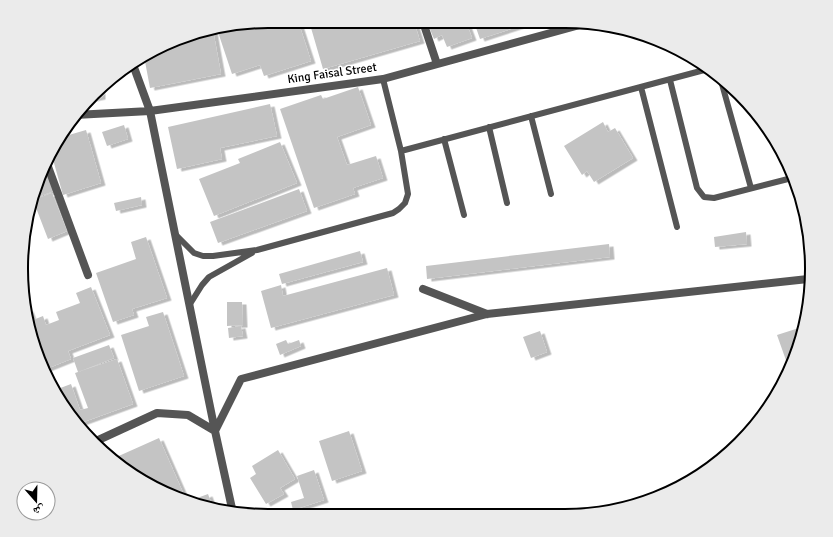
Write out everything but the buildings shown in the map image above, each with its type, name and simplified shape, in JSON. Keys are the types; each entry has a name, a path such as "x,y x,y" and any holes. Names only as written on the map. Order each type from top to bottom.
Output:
{"street":[{"path":"425,28 437,64"},
{"name":"King Faisal Street","path":"84,115 150,111 383,79 556,28"},
{"path":"135,69 150,111 231,506"},
{"path":"50,169 88,275"},
{"path":"215,431 241,379 487,314 804,280"},
{"path":"423,289 487,314"},
{"path":"99,440 157,413 188,415 215,431"}],"lane":[{"path":"401,150 701,71"},
{"path":"176,235 194,253 203,256 213,256 257,250 392,213 399,209 405,203 408,194 401,150 383,79"},
{"path":"670,80 697,188 704,197 714,198 788,179"},
{"path":"641,87 676,227"},
{"path":"723,88 751,188"},
{"path":"531,116 551,194"},
{"path":"488,127 507,203"},
{"path":"444,139 464,215"},
{"path":"190,304 209,276 257,250"}]}
